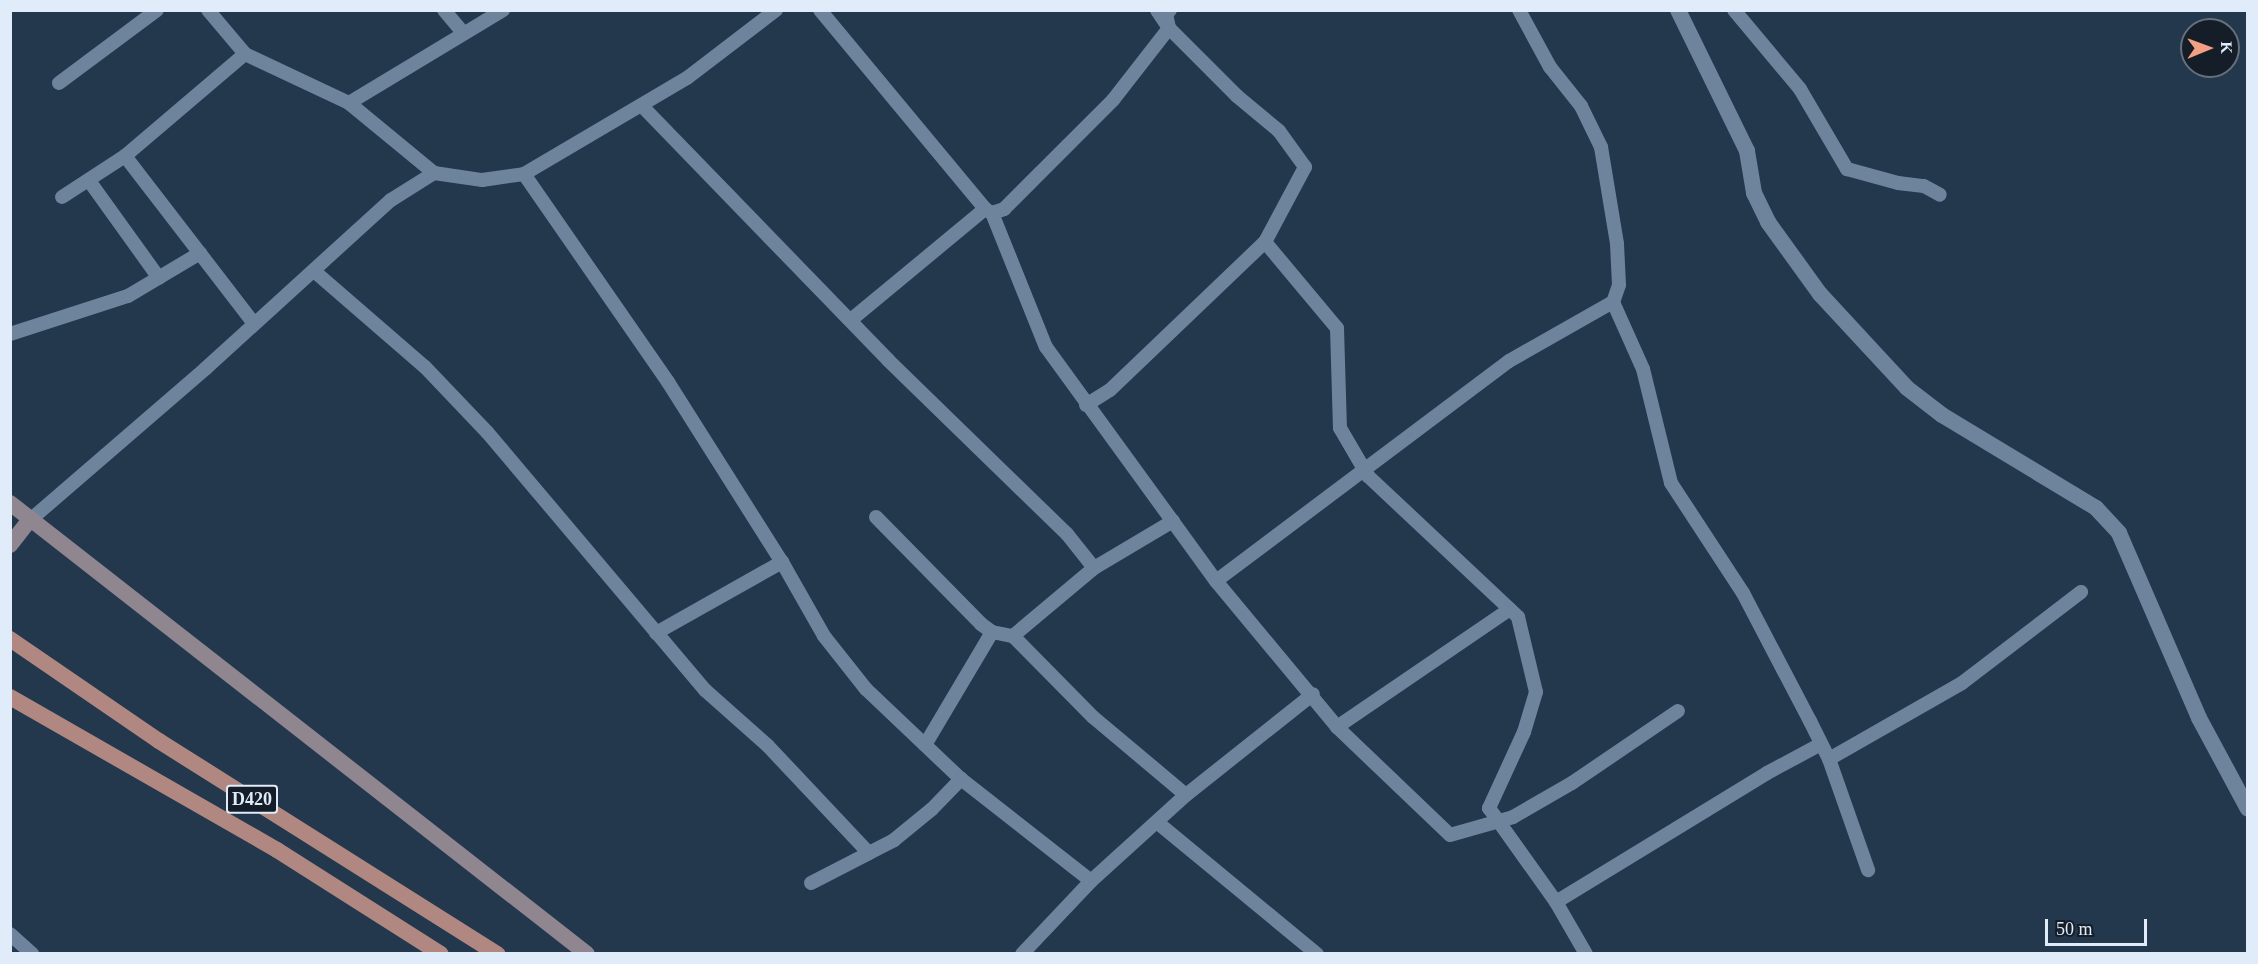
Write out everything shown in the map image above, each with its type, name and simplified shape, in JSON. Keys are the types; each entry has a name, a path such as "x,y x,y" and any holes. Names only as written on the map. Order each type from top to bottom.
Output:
{"main road":[{"path":"10,503 587,954"},
{"path":"10,544 29,520"},
{"name":"D420","path":"10,639 159,741 497,954"},
{"path":"10,697 277,850 441,954"}],"street":[{"path":"59,83 157,10"},
{"path":"208,10 245,54 349,104 434,173 482,180 524,174 642,106 687,78 776,10"},
{"path":"444,10 463,33"},
{"path":"349,104 503,10"},
{"path":"820,10 989,211 1046,347 1216,581 1313,694 1337,727 1450,835 1499,822 1572,783 1678,711"},
{"path":"1086,405 1110,390 1265,242 1305,167 1279,131 1169,28 1157,10"},
{"path":"852,319 989,211 1004,209 1113,100 1169,28 1166,14 1170,10"},
{"path":"1216,581 1363,468 1509,361 1613,302 1619,285 1617,244 1601,147 1581,106 1550,67 1519,10"},
{"path":"1678,10 1747,151 1754,193 1768,222 1820,294 1907,388 1942,415 2096,508 2119,533 2199,718 2247,809"},
{"path":"1734,10 1800,89 1847,169 1924,186 1940,195"},
{"path":"62,196 90,182 125,156 245,54"},
{"path":"642,106 852,319 888,360 1067,534 1094,568"},
{"path":"125,156 253,322"},
{"path":"29,520 205,369 253,322 314,271 391,200 434,173"},
{"path":"524,174 668,381 782,562 824,636 866,689 961,779 1091,881"},
{"path":"90,182 159,278"},
{"path":"1265,242 1337,328 1340,428 1363,468 1403,512 1518,617 1528,648 1536,692 1524,732 1489,808 1556,902 1586,954"},
{"path":"10,334 102,306 159,278 200,253"},
{"path":"314,271 425,366 487,432 705,690 754,732 869,853"},
{"path":"1613,302 1643,369 1671,483 1743,592 1829,759 1868,870"},
{"path":"876,517 992,632 1013,636 1093,717 1186,795"},
{"path":"1013,636 1094,568 1173,520"},
{"path":"656,633 782,562"},
{"path":"1829,759 1962,683 2081,592"},
{"path":"1337,727 1510,609"},
{"path":"925,745 992,632"},
{"path":"1022,954 1091,881 1158,823 1186,795 1313,694"},
{"path":"1556,902 1767,772 1821,744"},
{"path":"810,883 869,853 924,816 961,779"},
{"path":"1158,823 1317,954"},
{"path":"10,934 32,954"}]}
